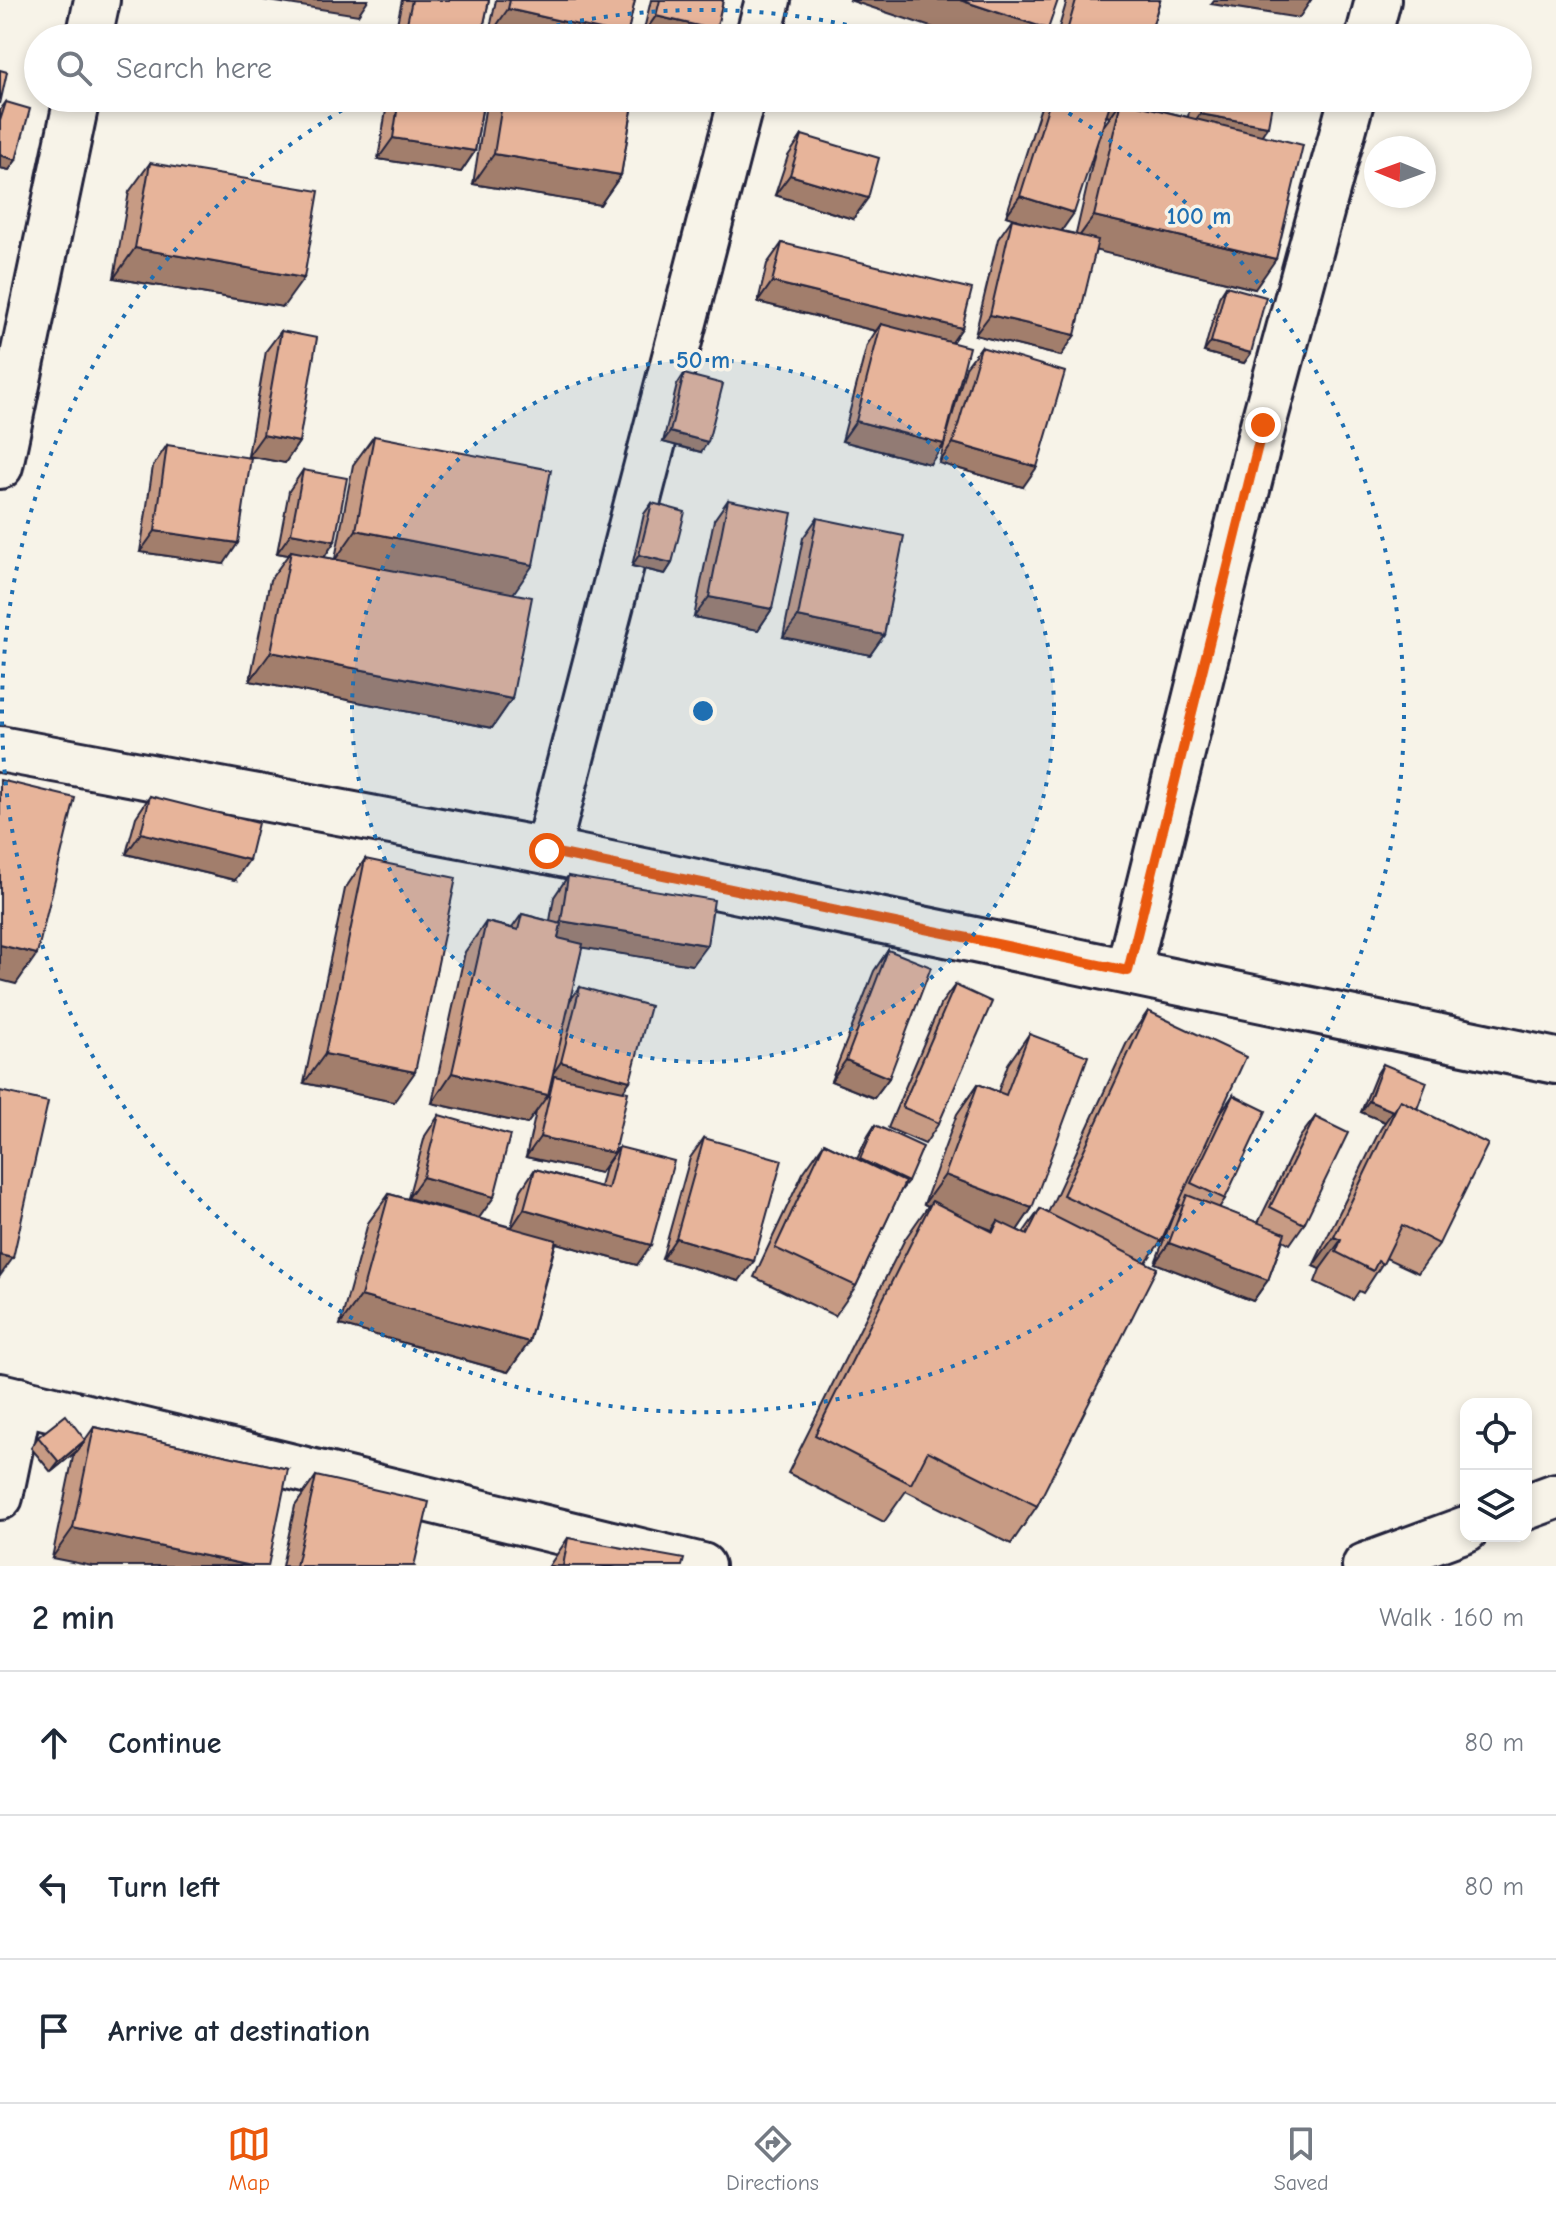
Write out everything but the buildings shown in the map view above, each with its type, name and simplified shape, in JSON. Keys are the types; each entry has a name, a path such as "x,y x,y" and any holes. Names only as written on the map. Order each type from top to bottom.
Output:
{"street":[{"path":"92,24 97,0"},
{"path":"762,24 768,0"},
{"path":"1372,24 1378,0"},
{"path":"0,466 74,112"},
{"path":"547,851 738,112"},
{"path":"1128,971 1263,425 1348,112"},
{"path":"0,749 547,851 1556,1061"},
{"path":"0,1497 10,1398 702,1566"},
{"path":"1532,1505 1556,1496"},
{"path":"1365,1566 1460,1531"}],"route":[{"path":"547,851 1128,971 1263,425"}]}
